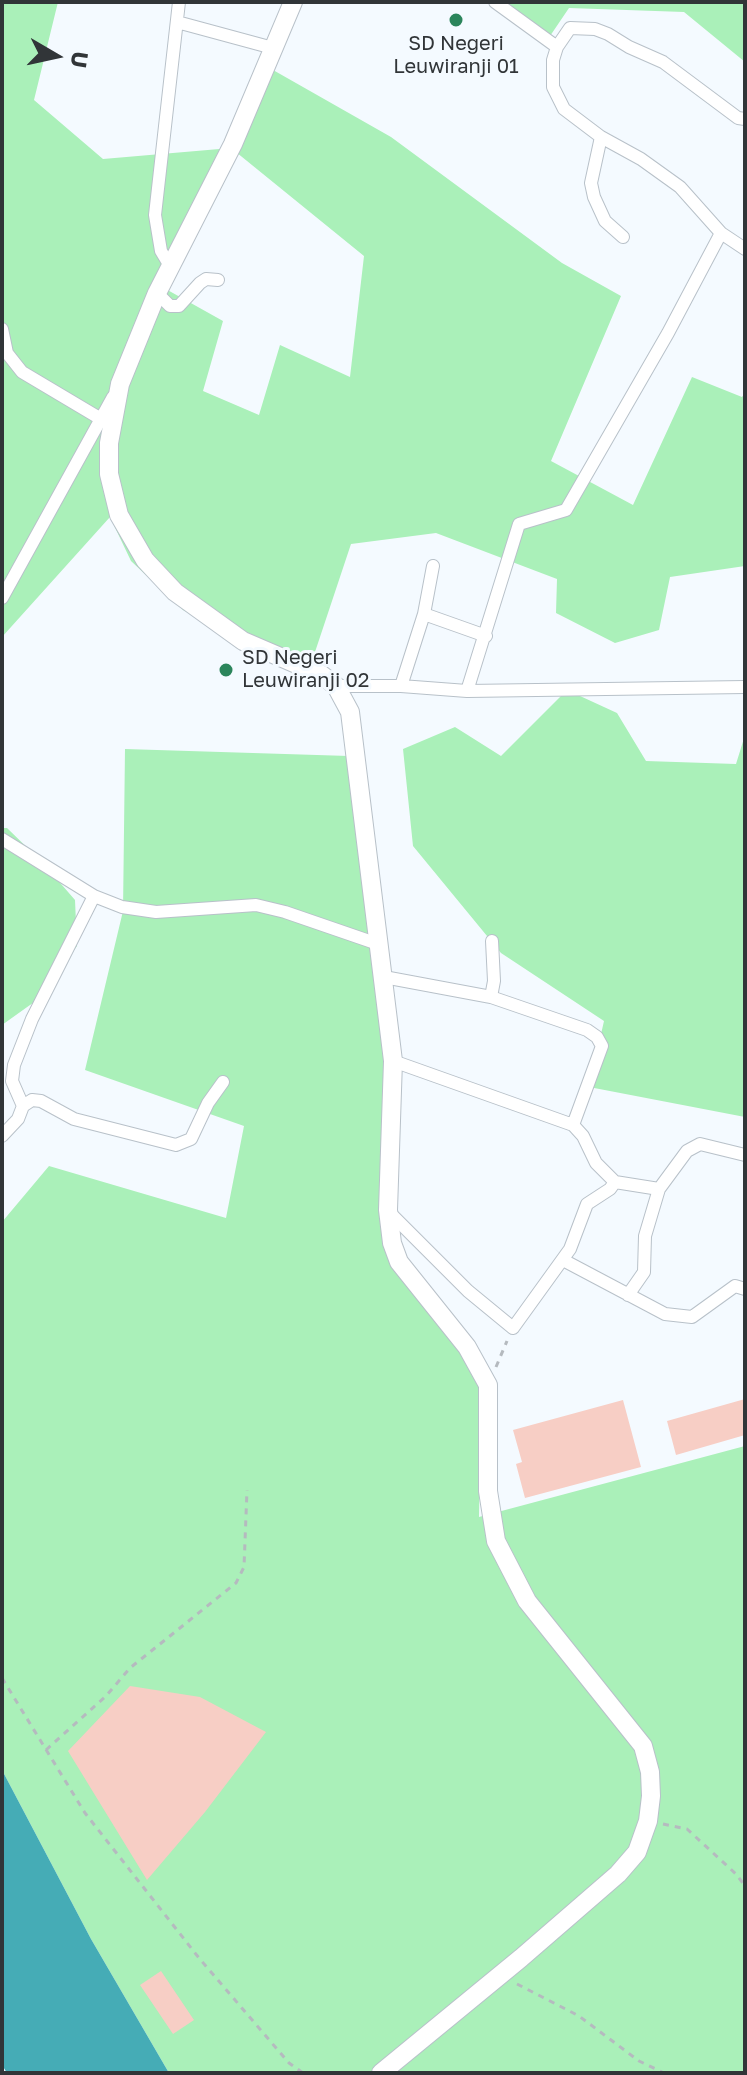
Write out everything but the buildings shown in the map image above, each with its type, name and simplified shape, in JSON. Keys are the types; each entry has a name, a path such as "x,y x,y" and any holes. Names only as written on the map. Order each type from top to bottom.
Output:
{"main road":[{"path":"293,2 233,144 157,293 120,384 109,443 109,474 119,515 145,560 175,592 243,641 322,675 336,686 350,712 393,1061 388,1210 392,1243 399,1262 467,1347 488,1385 488,1491 496,1541 527,1601 643,1746 650,1772 648,1821 637,1852 618,1874 381,2073"}],"street":[{"path":"170,266 161,251 155,215 179,2"},
{"path":"495,2 557,47"},
{"path":"177,22 273,48"},
{"path":"745,119 738,118 663,62 595,29 570,28 557,47 553,60 553,87 564,109 601,137 641,159 680,187 721,233 745,249"},
{"path":"601,137 591,183 594,197 605,221 623,237"},
{"path":"467,691 519,524 566,510 668,333 721,233"},
{"path":"157,293 170,306 179,306 206,279 218,280"},
{"path":"2,329 7,353 22,372 101,419"},
{"path":"2,598 120,384"},
{"path":"401,686 424,614 433,566"},
{"path":"424,614 486,636"},
{"path":"336,686 401,686 467,691 745,687"},
{"path":"2,839 94,896 122,907 156,912 256,905 378,944"},
{"path":"23,1106 12,1081 14,1065 32,1019 94,896"},
{"path":"491,997 494,981 492,941"},
{"path":"384,977 491,997 587,1030 597,1037 602,1046 573,1125"},
{"path":"393,1061 573,1125 583,1136 596,1163 615,1182 659,1189"},
{"path":"2,1136 18,1119 23,1106 32,1100 41,1101 74,1119 176,1145 191,1139 208,1103 223,1082"},
{"path":"628,1295 644,1272 645,1236 659,1189 687,1151 700,1144 745,1155"},
{"path":"388,1210 468,1291 513,1328 570,1249 587,1204 610,1189 615,1182"},
{"path":"563,1260 665,1314 692,1317 735,1286 745,1289"}],"path":[{"path":"488,1385 513,1328"},
{"path":"46,1750 106,1696 130,1668 236,1583 244,1567 247,1490"},
{"path":"2,1678 85,1813 199,1958 289,2063 303,2073"},
{"path":"648,1821 687,1829 745,1886"},
{"path":"499,1976 579,2016 639,2061 664,2073"}],"green space":[{"path":"2,2 58,2 34,100 103,159 231,148 266,66 391,137 562,263 621,296 551,461 633,505 692,377 742,397 745,393 745,566 670,577 659,630 615,643 556,613 557,579 436,533 351,544 308,673 183,610 131,561 110,517 2,637","holes":["231,148 364,256 350,377 280,345 259,415 203,391 223,321 155,283"]},
{"path":"495,2 745,2 745,62 684,12 569,8 548,39"},
{"path":"567,690 617,713 646,761 736,764 745,735 745,1117 589,1087 604,1021 501,953 413,846 403,749 455,727 501,756"},
{"path":"125,749 349,756 386,1034 388,1238 466,1336 481,1394 479,1517 745,1446 745,2073 169,2073 91,1939 2,1770 2,1222 49,1166 226,1218 244,1126 85,1070 123,911"},
{"path":"2,828 7,828 42,862 75,900 77,946 37,1000 2,1025"}],"water":[{"path":"2,1770 91,1939 169,2073 7,2073 2,2065"}],"place":[{"name":"SD Negeri Leuwiranji 01","path":"456,20"},
{"name":"SD Negeri Leuwiranji 02","path":"226,670"}]}
